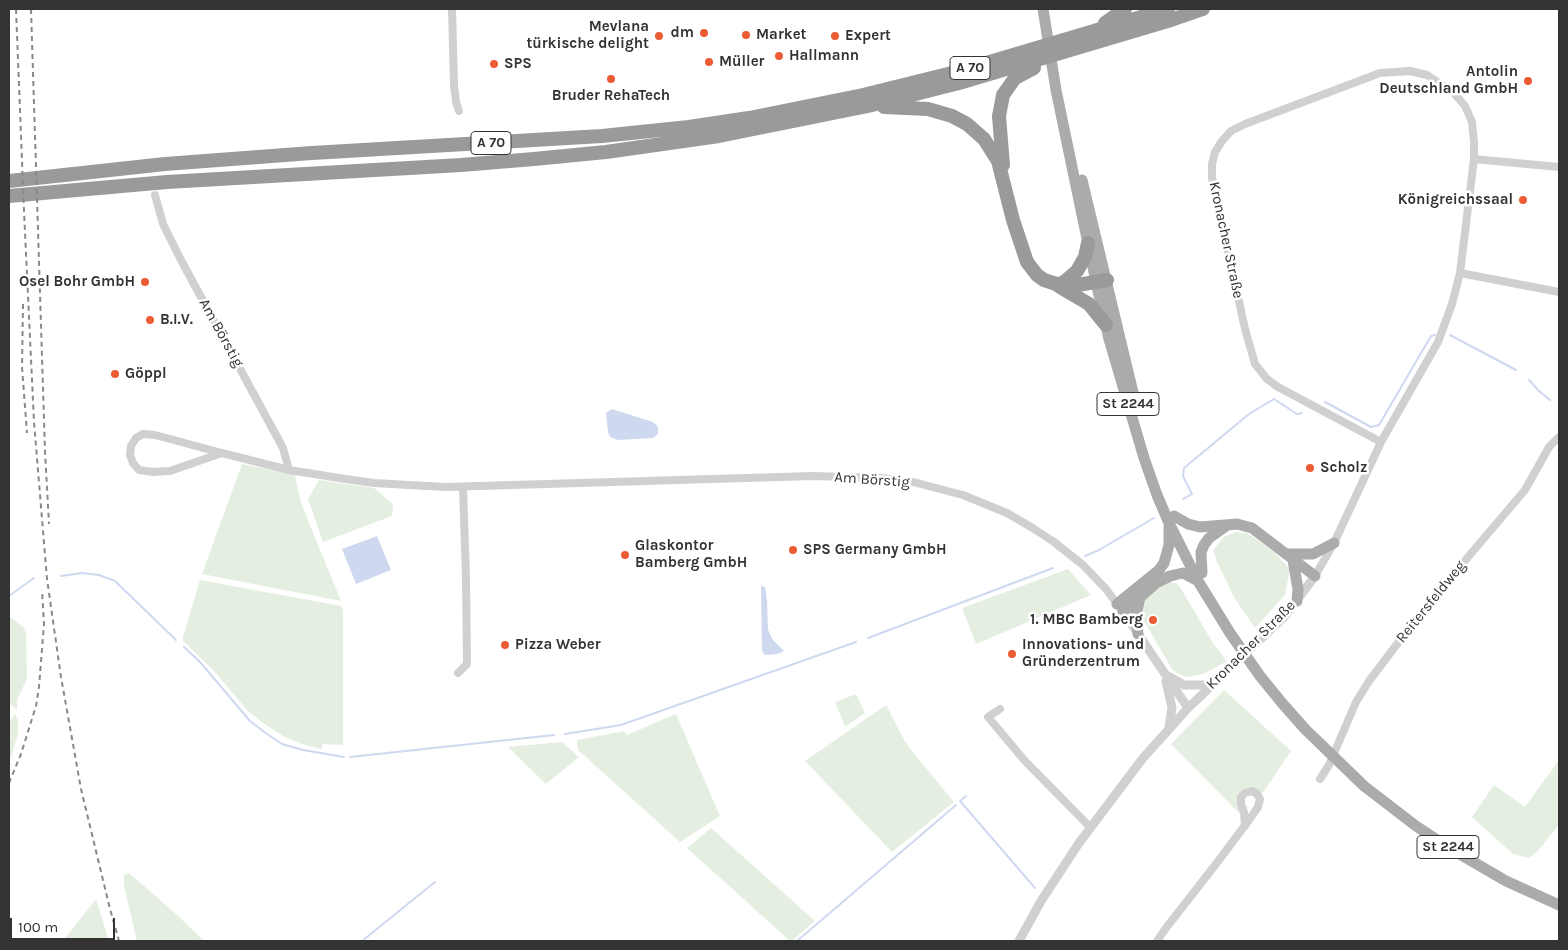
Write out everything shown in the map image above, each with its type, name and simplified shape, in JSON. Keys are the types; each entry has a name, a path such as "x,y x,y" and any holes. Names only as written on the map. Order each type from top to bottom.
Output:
{"highway":[{"path":"1075,37 1115,17 1125,9"},
{"name":"A 70","path":"10,181 140,166 312,153 602,136 698,126 749,118 872,93 956,72 1168,9"},
{"name":"A 70","path":"11,196 166,182 461,165 597,152 719,136 868,106 959,83 1203,9"},
{"path":"1004,181 999,116 1006,89 1021,73 1045,64 1064,52"},
{"path":"868,106 919,108 952,116 967,124 984,140 998,161 1015,227 1028,262 1037,275 1044,280 1057,285 1089,304 1106,325"},
{"path":"1057,285 1064,282 1077,271 1085,257 1088,243"},
{"path":"1057,285 1074,286 1101,281"}],"main road":[{"name":"St 2244","path":"1047,11 1088,243 1101,281 1150,456 1171,519"},
{"name":"St 2244","path":"1060,90 1077,155 1101,281 1106,325 1144,458 1171,519 1200,577 1232,631 1263,674 1308,727 1381,799 1451,849 1506,881 1559,905"},
{"path":"1120,608 1164,563 1169,545 1171,519 1200,526 1237,524 1252,528 1314,576"},
{"path":"1120,608 1140,597 1156,583 1170,576 1183,574 1200,577 1201,552 1204,545 1217,531 1227,525"},
{"path":"1290,557 1313,554 1334,543"},
{"path":"1290,557 1296,574 1297,601"},
{"path":"1138,634 1136,615 1140,597"},
{"name":"St 2244","path":"1350,768 1453,842 1508,874 1559,898"}],"street":[{"path":"452,9 454,85 459,110"},
{"name":"Kronacher Straße","path":"1019,941 1052,883 1090,827 1169,728 1264,636 1297,601 1334,543 1381,442 1438,342 1452,304 1460,273 1474,159 1472,122 1464,106 1453,92 1427,75 1410,71 1380,73 1260,118 1231,131 1215,152 1212,164 1212,178 1248,343 1255,364 1267,379 1278,387 1381,442"},
{"path":"1474,159 1559,167"},
{"name":"Am Börstig","path":"155,196 163,224 283,448 289,470"},
{"path":"1460,273 1559,292"},
{"name":"Am Börstig","path":"222,453 170,471 153,472 139,470 133,463 130,454 131,446 136,438 143,434 155,435 289,470 374,483 463,488 813,476 862,477 913,482 963,496 1007,513 1054,542 1082,565 1106,589 1188,708"},
{"name":"Reitersfeldweg","path":"1320,778 1329,765 1356,702 1369,681 1423,610 1525,490 1550,447 1559,437"},
{"path":"458,673 468,664 463,488"},
{"path":"1164,674 1184,685 1212,685"},
{"path":"1164,674 1172,708 1169,728"},
{"path":"1000,709 988,717 1025,761 1090,827"},
{"path":"1157,941 1245,826"}],"green space":[{"path":"242,464 295,475 301,503 341,601 202,574"},
{"path":"319,480 374,488 393,504 392,516 323,542 308,499"},
{"path":"1236,532 1247,533 1256,539 1274,552 1290,569 1285,595 1255,628 1235,599 1213,550 1224,537"},
{"path":"1068,569 1091,595 976,644 962,608"},
{"path":"200,580 341,606 343,609 343,745 322,744 322,749 305,745 283,736 263,723 247,710 214,671 182,640"},
{"path":"1170,582 1176,583 1180,587 1213,643 1227,661 1204,674 1186,677 1173,671 1143,619 1141,613 1144,600 1157,588"},
{"path":"9,616 24,628 26,633 27,679 17,700 17,710 9,703"},
{"path":"1224,690 1291,751 1262,794 1255,789 1249,788 1240,792 1237,799 1240,814 1171,744"},
{"path":"856,694 865,713 845,727 835,702"},
{"path":"886,705 911,750 954,802 892,852 805,761"},
{"path":"15,714 18,720 18,734 9,763 9,722"},
{"path":"676,714 720,816 680,842 578,750 577,740 624,731 627,735"},
{"path":"562,742 579,757 546,784 508,747"},
{"path":"1559,760 1559,825 1536,853 1529,858 1513,854 1472,817 1494,785 1525,807"},
{"path":"711,828 815,921 790,941 687,848"},
{"path":"129,873 204,941 137,941 124,886 124,875"},
{"path":"96,899 109,941 63,941"}],"water":[{"path":"612,409 653,422 658,427 658,434 653,438 618,440 610,437 606,413"},
{"path":"377,536 391,570 356,584 342,549"},
{"path":"761,586 765,587 768,630 773,640 784,651 777,654 765,655 762,651"}],"waterway":[{"path":"1325,402 1371,427 1379,425 1431,336 1435,335"},
{"path":"1450,335 1516,370"},
{"path":"1529,380 1550,400"},
{"path":"1183,499 1192,494 1183,476 1184,468 1249,414 1274,399 1297,414 1302,413"},
{"path":"1085,556 1154,518"},
{"path":"868,638 1053,568"},
{"path":"61,576 82,573 99,575 115,581 176,640"},
{"path":"9,596 34,578"},
{"path":"565,734 621,725 856,642"},
{"path":"184,647 200,662 250,721 267,734 282,744 303,750 344,757"},
{"path":"350,757 554,735"},
{"path":"966,796 960,801 1035,888"},
{"path":"797,941 956,805"},
{"path":"362,941 435,882"}],"railway":[{"path":"16,9 34,422 47,579 61,677 81,789 119,941"},
{"path":"31,9 49,524"},
{"path":"23,304 22,367 27,433"},
{"path":"9,783 21,754 36,706 44,624 42,590"}],"place":[{"name":"dm","path":"704,33"},
{"name":"Market","path":"746,35"},
{"name":"Mevlana türkische delight","path":"659,36"},
{"name":"Expert","path":"835,36"},
{"name":"Hallmann","path":"779,56"},
{"name":"Müller","path":"709,62"},
{"name":"SPS","path":"494,64"},
{"name":"Bruder RehaTech","path":"611,79"},
{"name":"Antolin Deutschland GmbH","path":"1528,81"},
{"name":"Königreichssaal","path":"1523,200"},
{"name":"Osel Bohr GmbH","path":"145,282"},
{"name":"B.I.V.","path":"150,320"},
{"name":"Göppl","path":"115,374"},
{"name":"Scholz","path":"1310,468"},
{"name":"SPS Germany GmbH","path":"793,550"},
{"name":"Glaskontor Bamberg GmbH","path":"625,555"},
{"name":"1. MBC Bamberg","path":"1153,620"},
{"name":"Pizza Weber","path":"505,645"},
{"name":"Innovations- und Gründerzentrum","path":"1012,654"}]}
